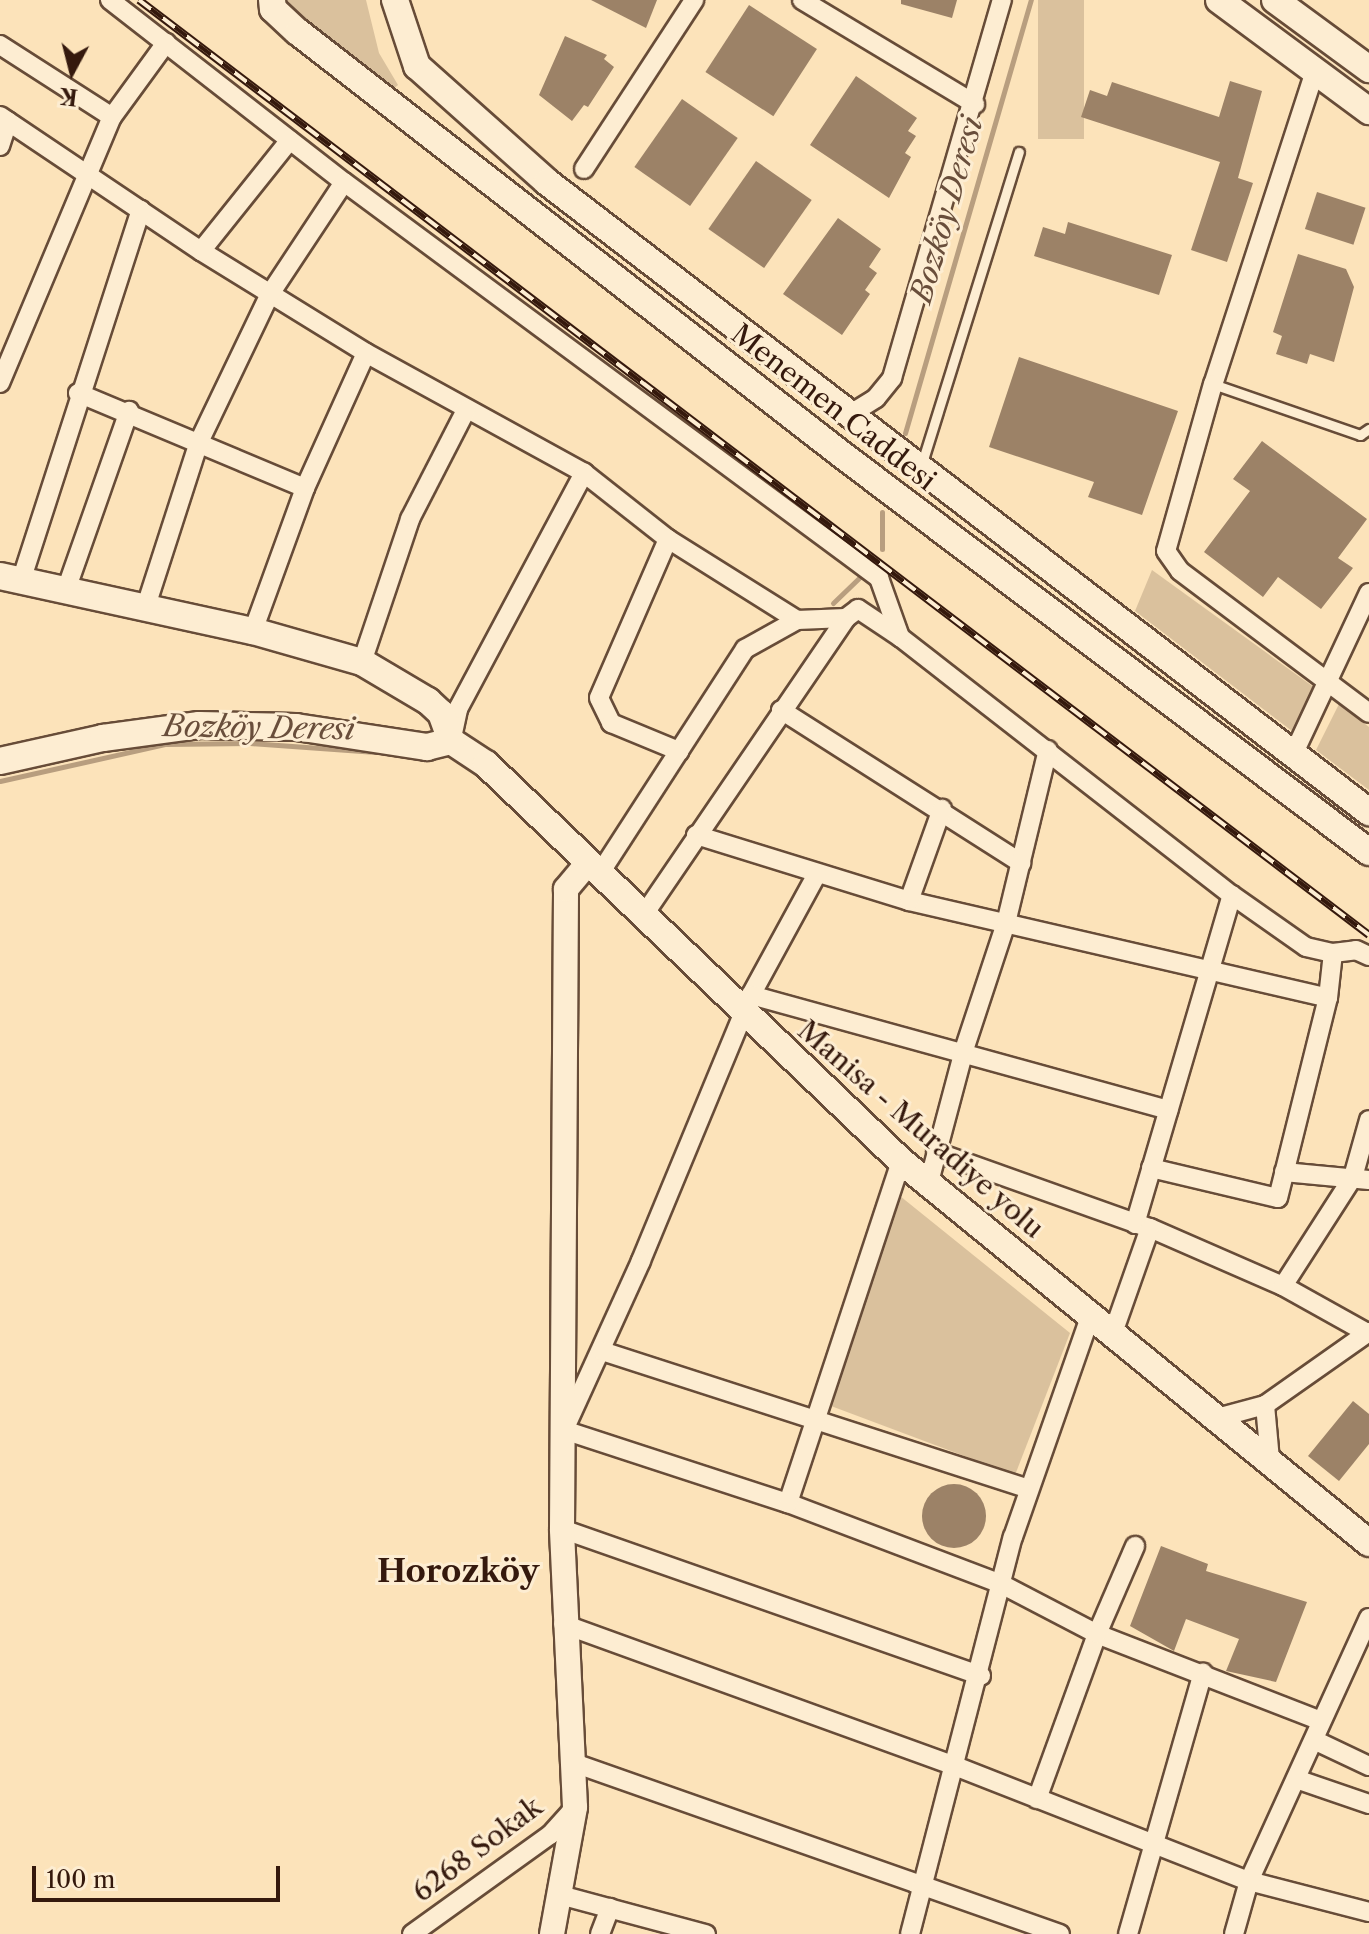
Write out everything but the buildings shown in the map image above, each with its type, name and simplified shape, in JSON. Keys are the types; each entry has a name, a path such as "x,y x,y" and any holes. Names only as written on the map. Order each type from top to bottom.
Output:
{"main road":[{"name":"Menemen Caddesi","path":"272,0 273,9 298,32 828,445 1369,852"},
{"name":"Menemen Caddesi","path":"395,0 417,66 437,90 547,182 1369,812"},
{"path":"1219,0 1369,111"},
{"path":"1275,0 1369,69"},
{"path":"0,761 103,738 199,725 296,727 427,747 451,741 441,713 428,701 362,662 253,631 10,578"},
{"name":"Manisa - Muradiye yolu","path":"451,741 486,764 643,916 747,1005 901,1161 1369,1543"}],"street":[{"path":"110,0 344,182 879,578 900,637"},
{"path":"584,169 694,0"},
{"path":"802,0 826,6 975,104"},
{"path":"849,415 876,398 892,378 975,104 1002,0"},
{"path":"0,383 87,170 112,117 166,43"},
{"path":"0,45 112,117"},
{"path":"1315,71 1213,384 1166,551 1180,571 1369,713"},
{"path":"0,146 4,119 87,170 201,251 366,353 584,473 668,539 797,620"},
{"path":"201,251 290,140"},
{"path":"146,606 199,442 270,294 344,182"},
{"path":"10,578 141,210"},
{"path":"253,631 305,488 366,353"},
{"path":"78,393 129,411 305,488"},
{"path":"362,662 410,519 466,410"},
{"path":"66,590 129,411"},
{"path":"451,741 458,709 584,473"},
{"path":"668,539 599,698 611,723 679,751"},
{"path":"643,916 781,710 879,578"},
{"path":"1293,755 1330,683 1369,593"},
{"path":"552,1934 575,1807 563,1624 562,1529 566,889 594,868 679,751 745,649 797,620 852,614 900,637 1232,895 1306,947 1333,953 1356,950 1369,956"},
{"path":"781,710 942,809 1021,863"},
{"path":"929,1182 964,1050 1006,923 1048,750"},
{"path":"909,901 942,809"},
{"path":"696,835 909,901 1328,998"},
{"path":"564,1430 602,1351 747,1005 817,874"},
{"path":"1113,1333 1142,1226 1151,1168 1232,895"},
{"path":"1151,1168 1278,1198 1328,998 1333,953"},
{"path":"747,1005 964,1050 1168,1110"},
{"path":"1283,1286 1361,1179 1369,1120"},
{"path":"936,1152 1142,1226 1283,1286 1368,1332 1265,1405 1217,1418"},
{"path":"788,1503 813,1415 901,1161"},
{"path":"1284,1172 1361,1179"},
{"path":"910,1934 981,1676 1001,1584 1028,1489 1091,1314"},
{"path":"602,1351 813,1415 1028,1489"},
{"path":"1265,1405 1270,1460"},
{"path":"564,1430 788,1503 1001,1584 1097,1634 1321,1721"},
{"path":"562,1529 981,1676"},
{"path":"1037,1799 1097,1634 1135,1546"},
{"path":"1234,1934 1249,1881 1299,1780 1321,1721 1369,1618"},
{"path":"563,1624 955,1766 1249,1881 1369,1912"},
{"path":"1128,1934 1151,1844 1203,1673"},
{"path":"1314,1740 1369,1766"},
{"path":"574,1763 925,1882 1060,1934"},
{"path":"1299,1780 1369,1804"},
{"name":"6268 Sokak","path":"412,1934 550,1835 575,1807"},
{"path":"560,1895 706,1934"},
{"path":"600,1934 610,1908"}],"lane":[{"path":"920,469 1019,152"},
{"path":"1213,384 1360,435 1369,429"}],"shaded area":[{"path":"284,0 366,0 379,53 398,85 391,91 283,9"},
{"path":"1038,0 1084,0 1084,139 1038,139"},
{"path":"1152,570 1315,688 1296,734 1135,611"},
{"path":"1339,704 1369,727 1369,790 1316,750"},
{"path":"900,1196 1070,1333 1015,1475 831,1406"}],"waterway":[{"name":"Bozköy Deresi","path":"905,433 1031,0"},
{"name":"Bozköy Deresi","path":"882,512 882,549"},
{"name":"Bozköy Deresi","path":"833,603 862,575"},
{"name":"Bozköy Deresi","path":"0,781 166,744 250,743 376,752"}],"railway":[{"path":"139,0 1369,935"}],"district":[{"name":"Horozköy","path":"458,1571"}]}
